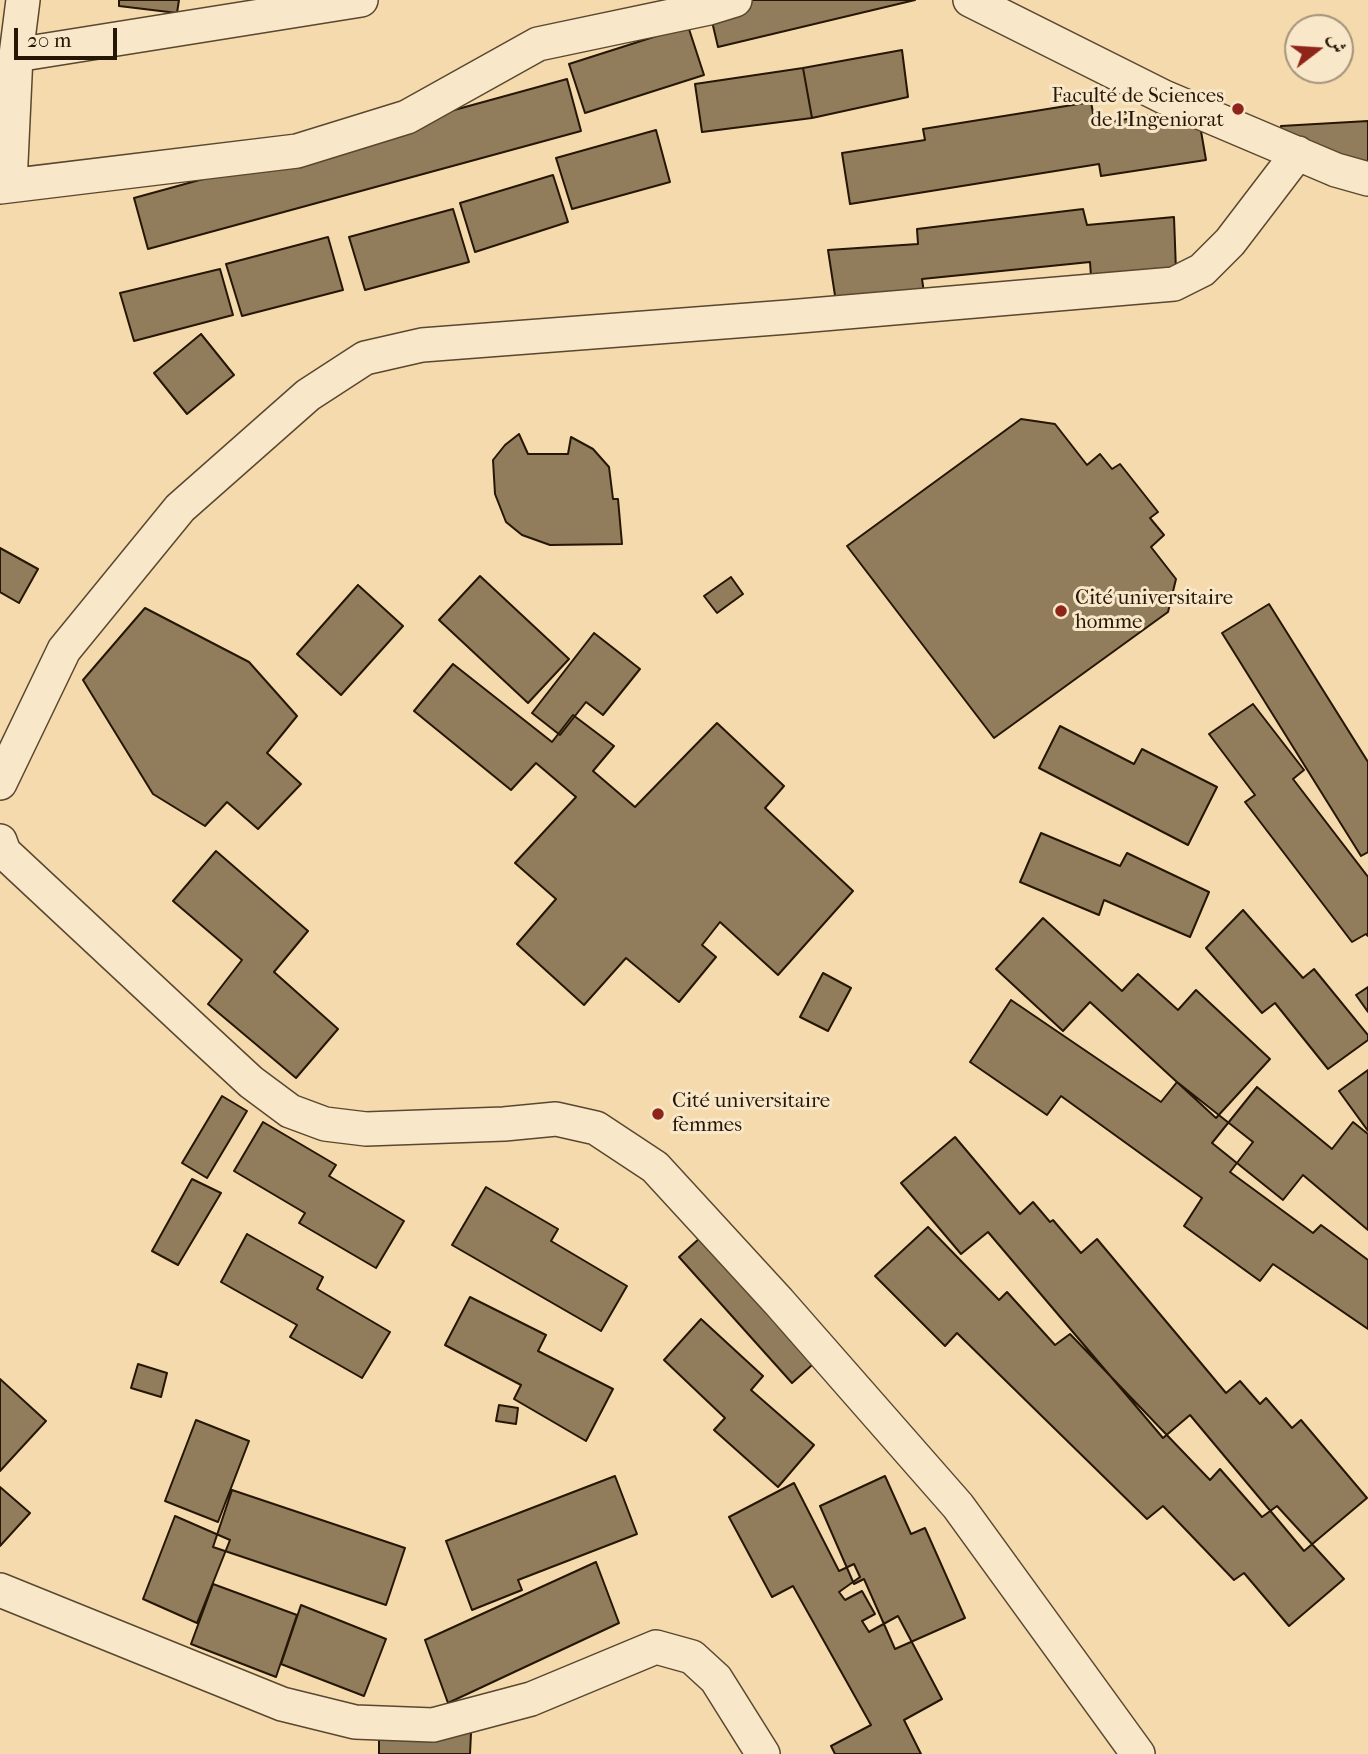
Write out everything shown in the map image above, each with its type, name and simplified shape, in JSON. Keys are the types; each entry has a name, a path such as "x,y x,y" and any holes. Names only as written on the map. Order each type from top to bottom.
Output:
{"street":[{"path":"23,0 5,186 297,150 407,117 538,44 736,0"},
{"path":"16,55 361,0"},
{"path":"970,0 1164,97 1336,170 1368,179"},
{"path":"0,783 64,650 180,508 308,395 365,358 422,345 1174,284 1202,270 1230,242 1298,153"},
{"path":"0,841 4,852 251,1082 290,1111 325,1124 366,1129 504,1124 556,1119 596,1128 655,1167 779,1302 958,1506 1138,1754"},
{"path":"0,1590 282,1704 355,1722 433,1725 531,1699 656,1647 692,1657 716,1679 763,1754"}],"building":[{"path":"119,0 179,0 177,13 119,6"},
{"path":"707,0 915,0 718,47"},
{"path":"688,26 704,75 585,113 569,64"},
{"path":"902,50 908,97 812,118 803,68"},
{"path":"803,68 812,118 702,132 695,84"},
{"path":"567,79 581,131 148,249 134,198"},
{"path":"1091,102 1095,124 1197,108 1206,160 1101,176 1099,164 850,204 842,153 925,140 923,129"},
{"path":"1368,121 1368,170 1283,174 1281,126"},
{"path":"656,130 670,182 572,209 556,158"},
{"path":"553,175 568,222 475,252 460,203"},
{"path":"453,209 469,262 365,290 349,237"},
{"path":"1083,209 1087,225 1174,217 1176,271 1091,277 1090,262 922,279 924,293 836,302 828,250 918,244 917,229"},
{"path":"328,237 343,290 242,316 226,264"},
{"path":"220,269 233,315 134,341 120,293"},
{"path":"201,334 234,375 187,414 154,373"},
{"path":"1021,419 1055,424 1087,465 1100,454 1112,469 1120,464 1158,512 1150,518 1164,535 1151,547 1176,579 1168,612 994,738 847,546"},
{"path":"519,434 528,454 568,454 571,437 593,449 609,467 613,499 618,499 622,544 550,545 522,535 506,522 495,494 493,460 505,445"},
{"path":"0,548 38,569 19,603 0,592"},
{"path":"480,576 569,659 528,703 439,620"},
{"path":"731,577 743,594 717,613 704,596"},
{"path":"358,585 403,626 341,695 297,654"},
{"path":"1269,604 1368,762 1368,852 1361,856 1222,633"},
{"path":"145,608 249,662 297,716 267,753 301,784 258,829 227,802 205,826 153,794 83,680"},
{"path":"594,633 640,669 603,715 586,702 560,735 532,713"},
{"path":"453,664 552,742 573,715 614,746 593,771 635,807 717,723 784,786 765,808 853,891 778,975 720,922 702,945 716,957 679,1002 626,958 584,1005 517,944 556,899 515,863 576,797 536,763 511,790 414,711"},
{"path":"1253,704 1304,770 1293,779 1368,877 1368,936 1366,934 1352,942 1245,802 1255,795 1209,734"},
{"path":"1060,726 1134,764 1142,749 1217,787 1188,845 1039,768"},
{"path":"1041,833 1120,866 1127,853 1209,892 1190,937 1104,900 1099,915 1020,882"},
{"path":"216,851 308,931 274,972 338,1029 296,1078 208,1004 242,960 173,901"},
{"path":"1243,910 1303,978 1314,969 1368,1035 1368,1040 1328,1069 1275,1003 1262,1013 1206,948"},
{"path":"1043,918 1122,991 1138,974 1178,1010 1196,990 1270,1059 1216,1118 1090,1002 1063,1031 996,969"},
{"path":"823,973 851,988 828,1031 800,1017"},
{"path":"1368,987 1368,1012 1356,995"},
{"path":"1011,1000 1161,1102 1177,1082 1253,1142 1230,1172 1313,1233 1321,1225 1368,1260 1368,1329 1273,1264 1260,1281 1184,1226 1202,1198 1061,1096 1047,1115 970,1062"},
{"path":"1368,1070 1368,1131 1339,1091"},
{"path":"1257,1087 1332,1149 1353,1122 1368,1134 1368,1230 1303,1175 1283,1200 1212,1143"},
{"path":"222,1096 247,1111 207,1178 182,1163"},
{"path":"263,1122 336,1165 329,1176 404,1221 376,1268 299,1223 305,1213 234,1171"},
{"path":"955,1137 1020,1214 1033,1202 1050,1222 1053,1220 1081,1253 1097,1239 1226,1393 1240,1381 1260,1404 1266,1398 1292,1428 1301,1420 1367,1498 1304,1551 1190,1415 1163,1438 988,1232 961,1254 901,1183"},
{"path":"192,1179 221,1193 178,1265 152,1251"},
{"path":"486,1187 558,1229 551,1241 627,1286 601,1331 452,1245"},
{"path":"723,1217 831,1348 792,1383 679,1257"},
{"path":"928,1227 999,1300 1007,1292 1055,1345 1070,1334 1210,1480 1220,1469 1262,1517 1277,1506 1344,1579 1289,1626 1244,1573 1234,1580 1163,1506 1147,1519 957,1333 945,1346 875,1276"},
{"path":"247,1234 323,1277 317,1289 390,1332 362,1378 290,1337 297,1325 221,1282"},
{"path":"470,1297 546,1335 538,1351 613,1389 586,1441 514,1399 521,1385 445,1345"},
{"path":"701,1319 763,1376 751,1390 814,1445 778,1487 714,1430 725,1418 664,1360"},
{"path":"138,1364 167,1373 161,1397 131,1388"},
{"path":"0,1379 46,1421 0,1471"},
{"path":"499,1405 518,1408 516,1424 496,1421"},
{"path":"196,1420 249,1441 218,1522 165,1501"},
{"path":"615,1476 637,1534 518,1580 522,1590 472,1610 446,1541"},
{"path":"885,1476 911,1534 925,1528 965,1618 895,1649 864,1579 854,1584 820,1506"},
{"path":"794,1483 839,1571 854,1564 860,1577 839,1592 845,1600 862,1591 875,1614 862,1621 869,1632 898,1616 942,1699 904,1720 921,1754 835,1754 831,1746 871,1725 793,1586 772,1597 729,1517"},
{"path":"0,1487 30,1513 0,1546"},
{"path":"232,1490 405,1548 386,1605 213,1547"},
{"path":"175,1516 230,1540 197,1623 143,1599"},
{"path":"596,1562 619,1623 448,1703 425,1640"},
{"path":"213,1584 297,1615 276,1677 191,1644"},
{"path":"301,1605 386,1639 364,1696 281,1664"},
{"path":"379,1730 471,1733 470,1754 379,1754"}],"place":[{"name":"Faculté de Sciences de l'Ingeniorat","path":"1238,109"},
{"name":"Cité universitaire homme","path":"1061,611"},
{"name":"Cité universitaire femmes","path":"658,1114"}]}
